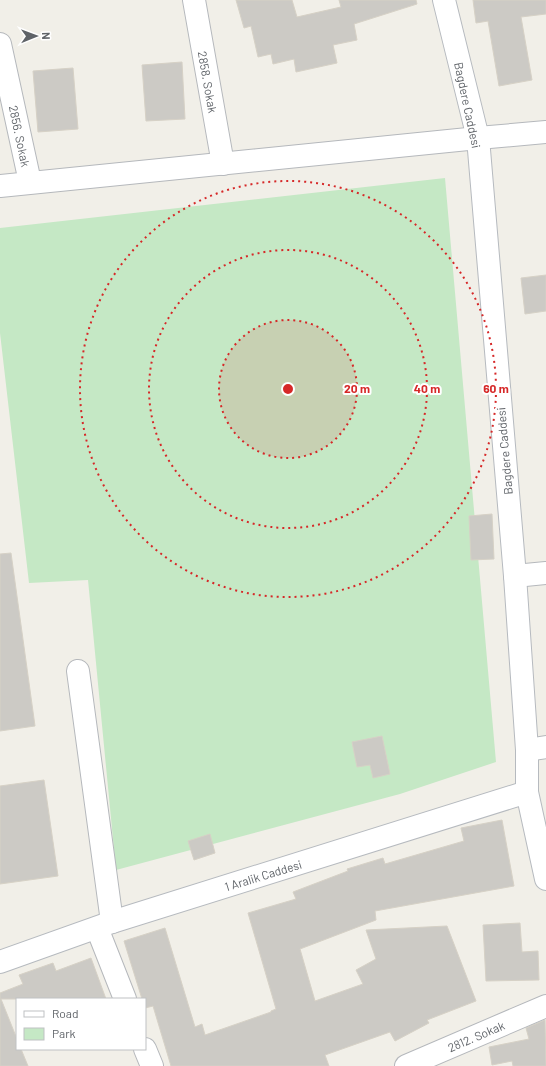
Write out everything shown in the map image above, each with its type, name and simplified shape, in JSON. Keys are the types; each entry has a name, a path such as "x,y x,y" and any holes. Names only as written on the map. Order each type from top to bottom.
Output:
{"main road":[{"name":"2858. Sokak","path":"194,0 223,164"},
{"name":"Bagdere Caddesi","path":"444,0 478,138 515,576 537,749 527,792 546,879"},
{"name":"2856. Sokak","path":"0,44 30,182"},
{"path":"0,186 546,132"},
{"path":"515,576 546,573"},
{"path":"78,672 105,925 125,998"},
{"name":"1 Aralik Caddesi","path":"0,962 105,925 527,792"},
{"name":"2812. Sokak","path":"406,1066 546,1006"},
{"path":"145,1050 152,1066"}],"green space":[{"path":"445,178 496,762 400,794 116,870 88,580 29,583 0,333 0,228"}],"building":[{"path":"236,0 292,0 297,17 341,7 339,0 416,0 417,4 354,24 357,40 333,45 337,63 296,72 294,59 273,64 271,54 258,57 251,26 244,28"},
{"path":"473,0 546,0 546,14 521,17 532,80 499,86 488,21 476,23"},
{"path":"182,62 185,119 146,121 142,65"},
{"path":"73,68 78,129 38,132 33,71"},
{"path":"546,275 546,311 525,314 521,278"},
{"path":"492,514 494,559 471,560 469,516"},
{"path":"11,553 35,726 0,731 0,554"},
{"path":"382,736 390,774 373,778 370,765 357,767 352,742"},
{"path":"44,780 58,876 0,884 0,786"},
{"path":"502,820 514,886 375,911 376,920 300,949 315,1001 363,984 356,970 376,959 366,930 447,926 476,1001 427,1020 429,1023 395,1041 390,1032 325,1055 329,1066 171,1066 153,1006 146,1008 146,998 142,998 124,941 165,928 195,1027 202,1024 205,1035 276,1009 248,913 296,899 293,892 348,871 347,869 383,858 385,864 464,841 461,828"},
{"path":"210,834 215,853 194,860 188,841"},
{"path":"520,923 522,952 538,951 539,980 486,981 483,925"},
{"path":"91,958 106,998 1,999 16,1036 16,1050 21,1050 28,1066 0,1066 0,993 23,984 19,975 53,963 56,971"},
{"path":"545,1020 546,1066 513,1066 512,1061 492,1065 489,1047 529,1039 526,1028"}]}
